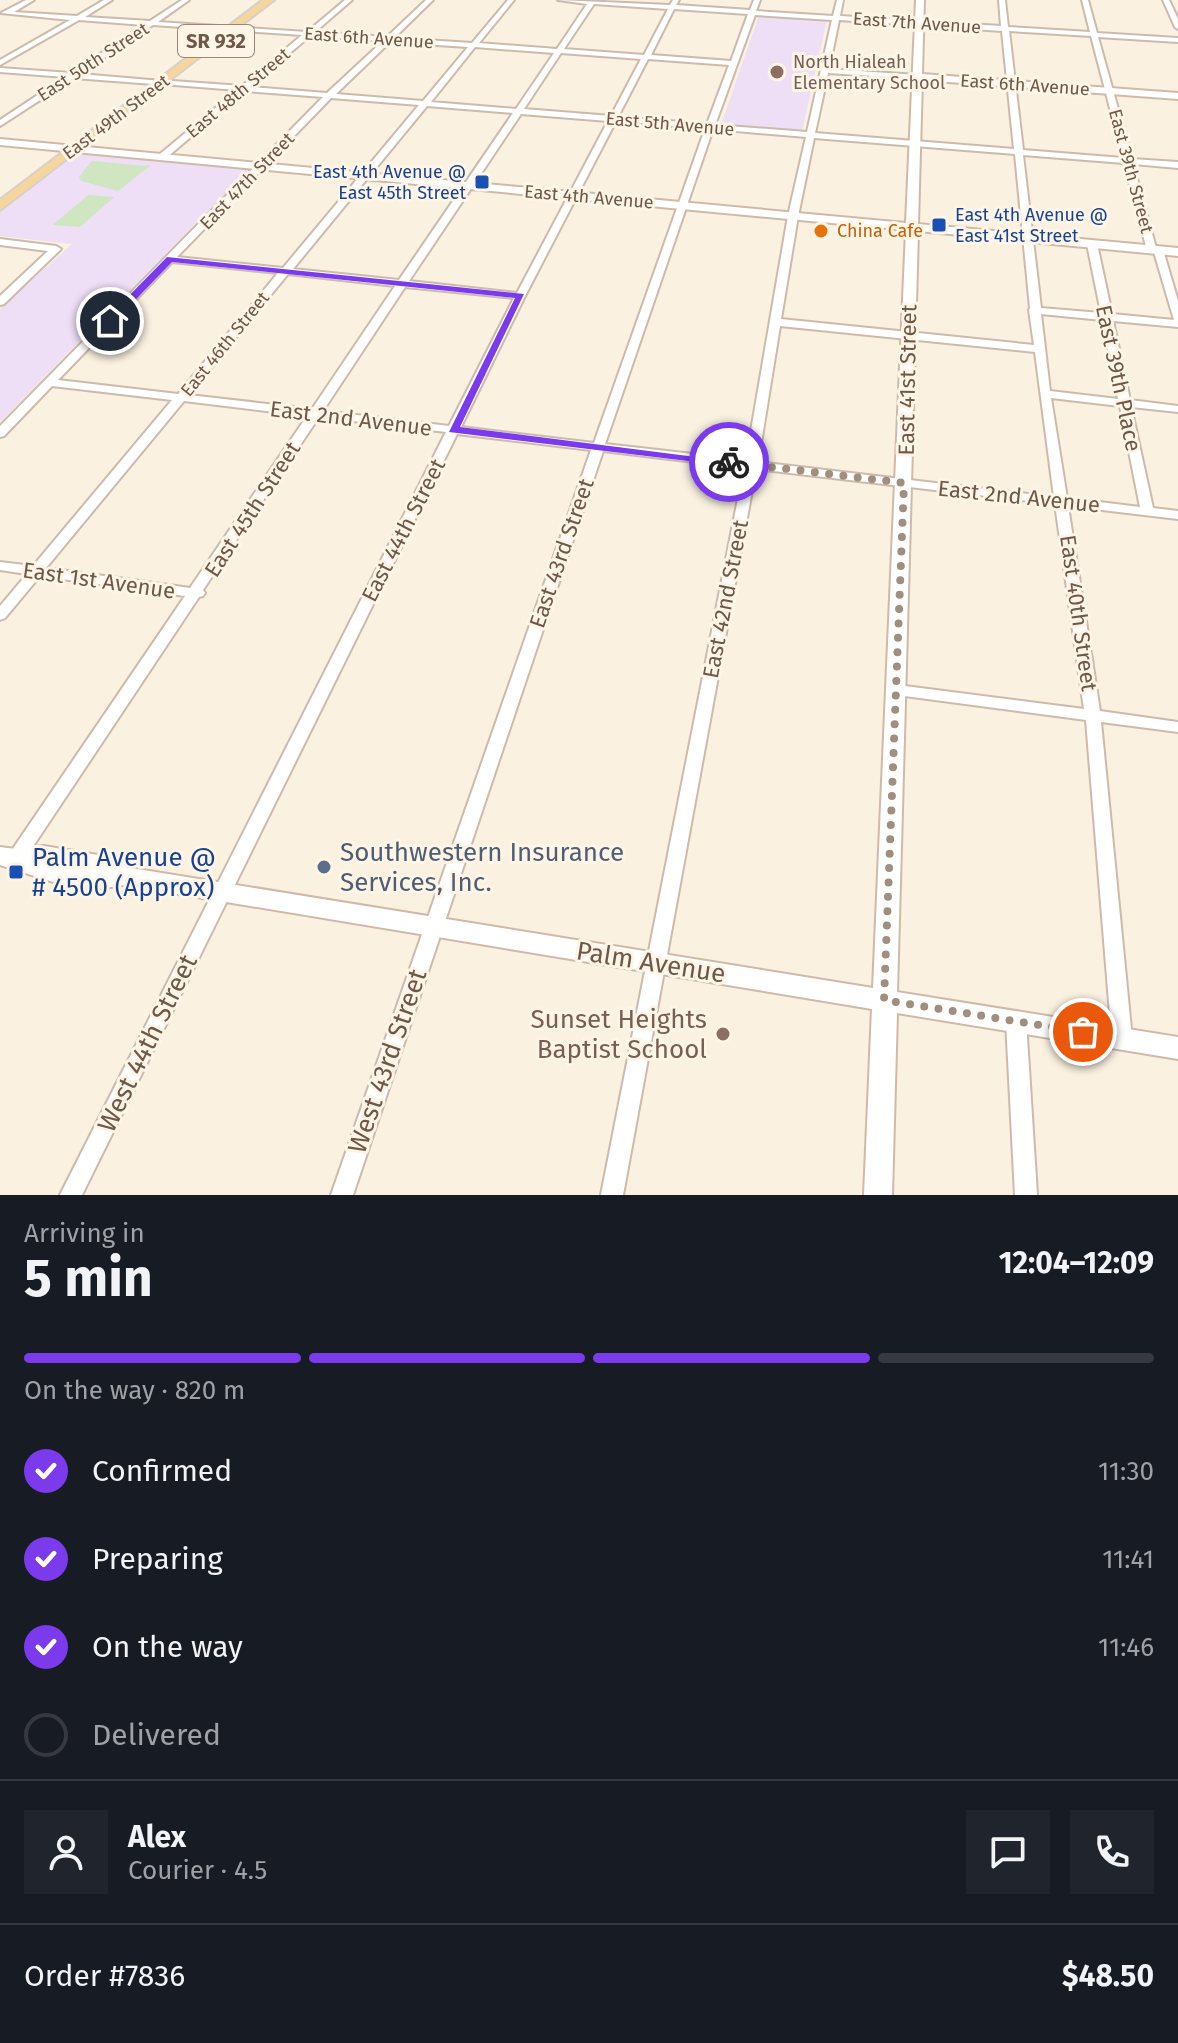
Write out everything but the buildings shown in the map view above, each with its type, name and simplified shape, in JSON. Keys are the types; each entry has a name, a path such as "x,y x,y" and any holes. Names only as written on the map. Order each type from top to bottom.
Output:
{"main road":[{"name":"East 49th Street","path":"0,206 69,148 261,0"},
{"name":"East 49th Street","path":"0,195 139,100 176,63 269,0"}],"street":[{"path":"2,13 31,0"},
{"path":"0,63 109,0"},
{"name":"East 50th Street","path":"0,124 186,0"},
{"name":"East 48th Street","path":"163,156 349,0"},
{"name":"East 47th Street","path":"0,433 329,96 430,0"},
{"name":"East 46th Street","path":"0,615 511,0"},
{"name":"East 7th Avenue","path":"561,0 755,6 836,17 1178,40"},
{"name":"East 42nd Street","path":"612,1195 751,465 793,216 840,0"},
{"name":"East 41st Street","path":"878,1195 904,483 912,143 920,0"},
{"name":"East 40th Street","path":"1002,0 1034,310 1058,494 1062,501 1093,715 1122,1039"},
{"name":"East 39th Street","path":"1085,0 1128,161 1178,322"},
{"path":"1166,0 1178,27"},
{"name":"East 45th Street","path":"8,857 198,593 314,413 592,1"},
{"name":"East 44th Street","path":"222,892 571,195 674,3"},
{"name":"East 43rd Street","path":"432,926 681,206 755,6"},
{"name":"East 6th Avenue","path":"2,13 735,63"},
{"name":"East 5th Avenue","path":"0,70 1178,165"},
{"name":"East 6th Avenue","path":"825,71 1178,96"},
{"name":"East 4th Avenue","path":"0,142 1178,252"},
{"path":"0,242 56,249 0,302"},
{"name":"East 39th Place","path":"1092,244 1147,511"},
{"path":"170,259 520,296"},
{"path":"1034,310 1178,322"},
{"path":"775,322 1039,349"},
{"name":"East 2nd Avenue","path":"49,382 1178,515"},
{"path":"1045,394 1178,409"},
{"name":"East 1st Avenue","path":"0,566 198,593"},
{"path":"897,690 1178,727"},
{"name":"Palm Avenue","path":"8,857 35,870 107,882 124,876 1178,1048"},
{"name":"West 44th Street","path":"71,1195 222,892"},
{"name":"West 43rd Street","path":"342,1195 432,926"},
{"path":"1016,1021 1026,1195"}],"shaded area":[{"name":"North Hialeah Elementary School","path":"759,15 827,20 802,132 721,125"},
{"path":"76,153 249,169 0,422 0,309 72,244 0,236 0,212"}],"green space":[{"path":"92,161 151,165 118,191 81,181 79,177"},
{"path":"88,195 114,197 80,227 53,225"}],"way so far":[{"path":"729,462 904,483 884,1000 1083,1032"}],"place":[{"name":"North Hialeah Elementary School","path":"777,72"},
{"name":"East 4th Avenue @ East 45th Street","path":"482,182"},
{"name":"East 4th Avenue @ East 41st Street","path":"939,225"},
{"name":"China Cafe","path":"821,231"},
{"name":"Southwestern Insurance Services, Inc.","path":"324,867"},
{"name":"Palm Avenue @ # 4500 (Approx)","path":"16,872"},
{"name":"Sunset Heights Baptist School","path":"723,1034"}],"route":[{"path":"110,321 170,259 520,296 453,430 729,462"}]}
